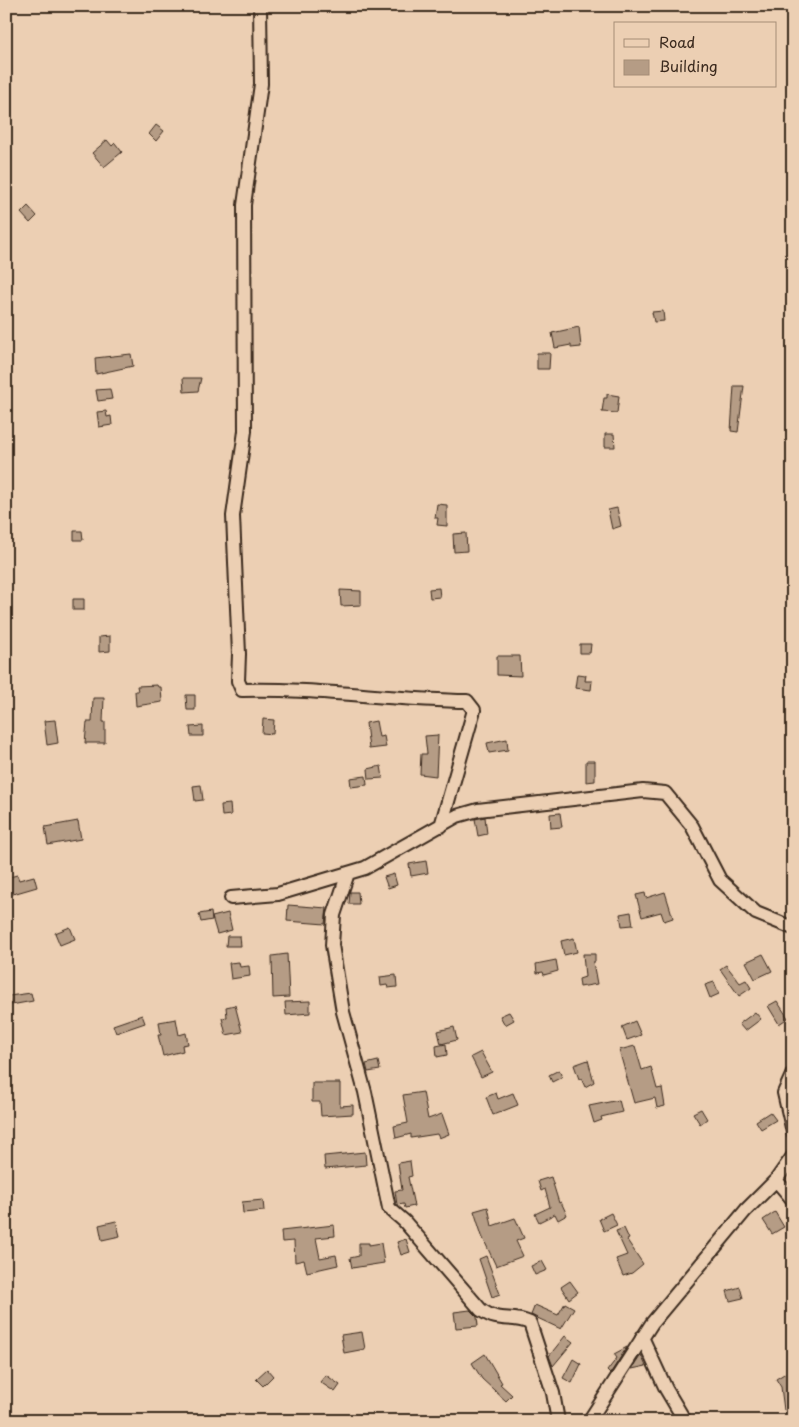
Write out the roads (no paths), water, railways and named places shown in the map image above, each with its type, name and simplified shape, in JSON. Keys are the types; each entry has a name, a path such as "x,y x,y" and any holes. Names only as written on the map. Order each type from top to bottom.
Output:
{"street":[{"path":"260,6 261,84 244,205 244,431 233,516 239,654 238,681 242,690 270,689 426,701 467,701 474,710 440,826"},
{"path":"231,898 278,894 365,868 457,816 478,810 643,792 666,793 692,826 720,880 756,913 793,928"},
{"path":"348,873 334,915 332,945 343,1012 365,1092 390,1208 404,1221 481,1310 493,1318 520,1318 530,1323 553,1393 558,1421"},
{"path":"793,1073 784,1093 793,1132"},
{"path":"589,1421 652,1323 746,1210 776,1180 793,1156"},
{"path":"776,1180 793,1200"},
{"path":"642,1337 666,1389 685,1421"}]}
